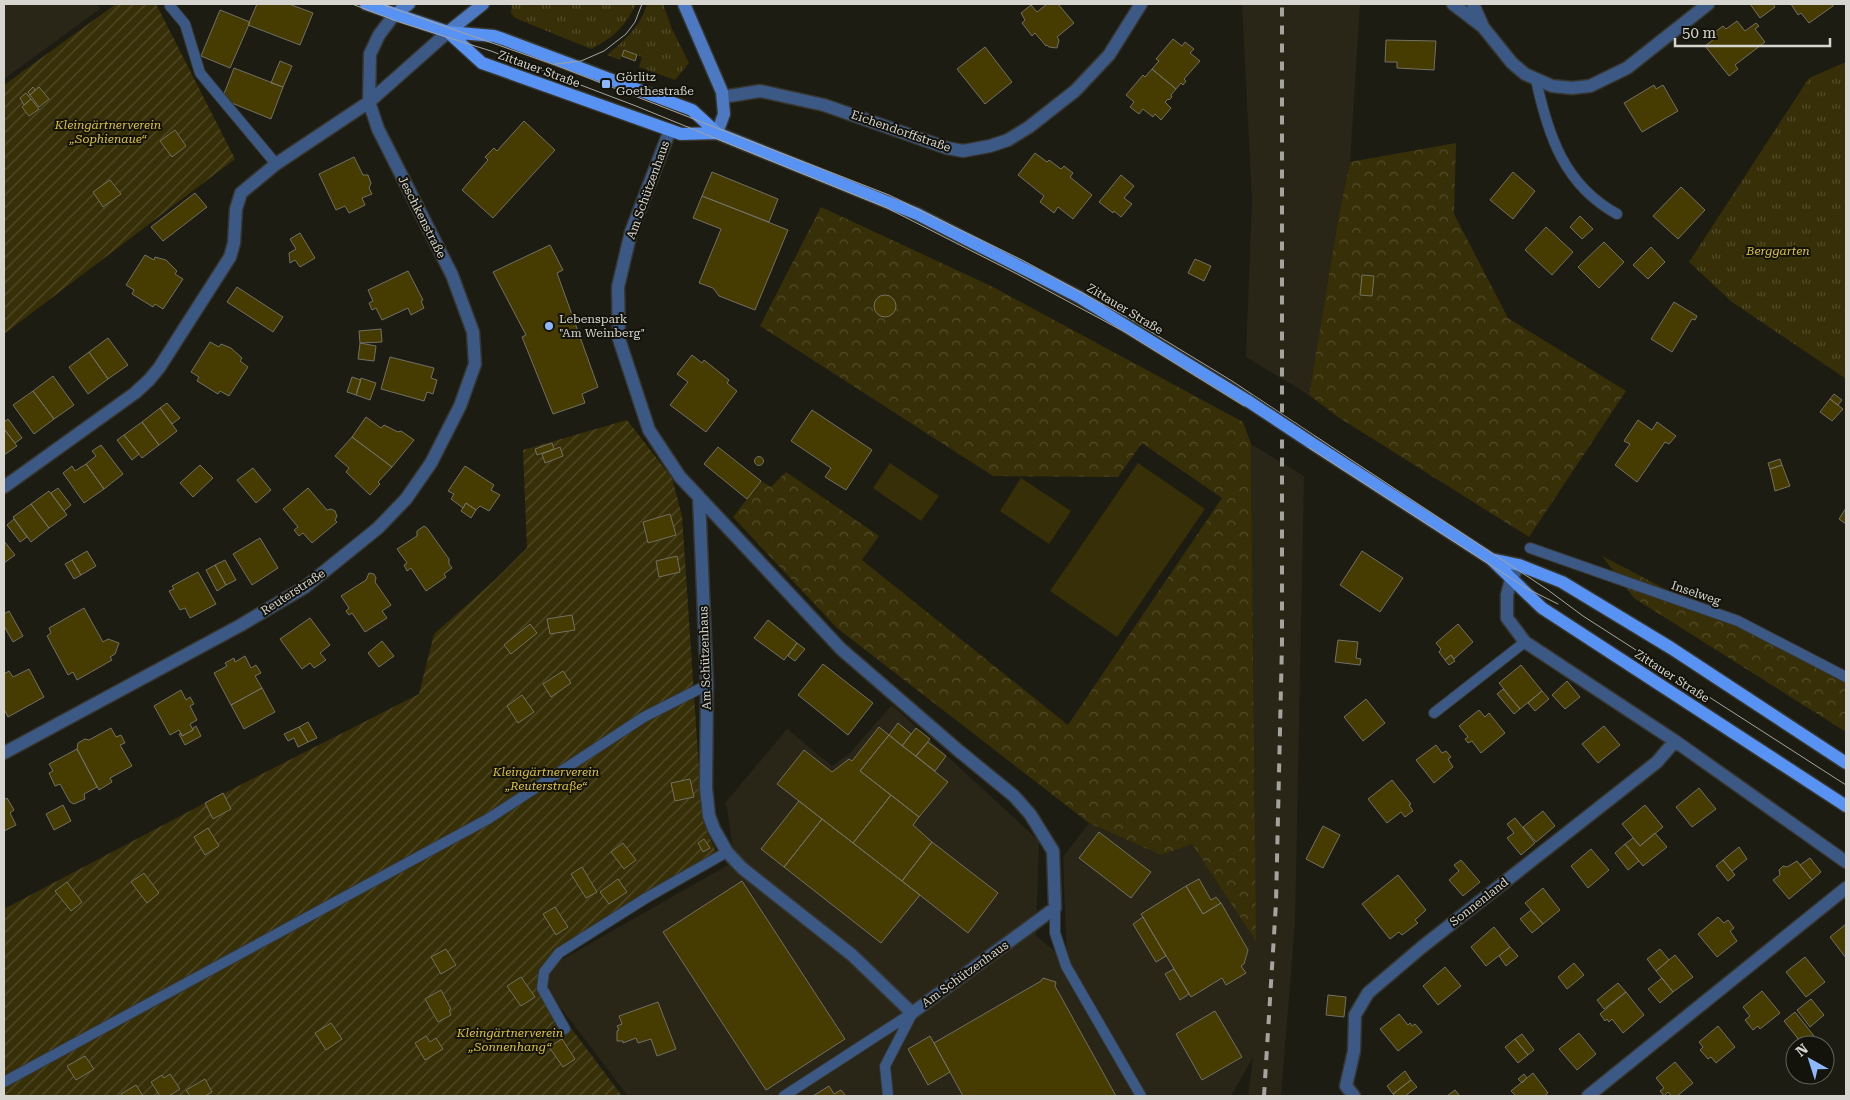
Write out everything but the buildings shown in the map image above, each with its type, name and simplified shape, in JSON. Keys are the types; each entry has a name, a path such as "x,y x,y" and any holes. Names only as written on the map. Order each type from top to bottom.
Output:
{"main road":[{"name":"Zittauer Straße","path":"366,4 448,32 494,36 692,110 717,133 908,211 1079,297 1248,401 1491,559 1542,608 1846,806"},
{"name":"Zittauer Straße","path":"448,32 482,63 681,134 717,133"},
{"name":"Zittauer Straße","path":"1491,559 1519,565 1562,582 1672,648 1846,763"}],"street":[{"path":"394,15 409,4"},
{"path":"4,487 135,393 159,368 230,257 234,244 236,209 242,193 276,164 369,102 448,32 483,4"},
{"path":"684,4 722,92 724,114 717,133"},
{"name":"Eichendorffstraße","path":"723,97 760,91 824,105 947,148 964,151 990,146 1008,140 1075,91 1109,55 1142,4"},
{"path":"1453,4 1483,27 1512,63 1525,74 1552,86 1572,88 1590,86 1627,68 1708,4"},
{"path":"1473,4 1483,27"},
{"name":"Jeschkenstraße","path":"394,15 379,35 370,54 369,102 378,129 452,275 473,332"},
{"name":"Am Schützenhaus","path":"670,130 631,232 618,287 619,339 650,430 680,476 841,649 959,752 1014,796 1030,814 1052,851 1055,908 912,1013 852,955 742,868 727,852 714,829 706,788 707,685 699,497"},
{"name":"Reuterstraße","path":"4,752 241,625 297,591 378,528 406,499 431,463 460,406 475,364 473,332"},
{"path":"1519,565 1511,579 1507,595 1507,618 1525,642 1675,741 1846,862"},
{"name":"Sonnenland","path":"1354,1096 1346,1086 1354,1051 1355,1014 1368,992 1422,947 1657,762 1675,741"},
{"path":"1588,1096 1846,888"}],"lane":[{"path":"170,6 185,24 200,73 276,164"},
{"path":"1536,80 1551,139 1570,172 1602,206 1617,214"},
{"name":"Inselweg","path":"1530,548 1738,621 1846,677"},
{"path":"1434,714 1525,642"},
{"path":"4,1082 488,819 644,717 707,685"},
{"path":"565,1029 542,988 544,972 559,953 646,898 727,852"},
{"path":"1055,908 1055,933 1066,966 1141,1096"},
{"path":"784,1096 912,1013"},
{"path":"888,1096 884,1066 912,1013"}],"shaded area":[{"path":"4,4 95,4 101,8 4,79"},
{"path":"1242,4 1360,4 1350,162 1339,214 1309,395 1246,357 1252,200"},
{"path":"1251,444 1304,476 1295,922 1281,1096 1248,1096 1253,1057 1231,1096 628,1096 551,995 546,977 556,963 735,861 726,802 787,729 832,766 850,753 892,705 1039,841 1036,936 1067,961 1063,857 1089,823 1161,855 1255,819"}],"green space":[{"name":"Kleingärtnerverein „Sophienaue“","path":"116,4 156,4 235,159 4,334 4,85"},
{"path":"512,4 636,4 628,19 618,31 591,49 515,18 511,13"},
{"path":"647,4 663,4 672,29 689,63 675,80 639,67 642,57 625,50 620,60 607,55 626,39 641,19"},
{"name":"Berggarten","path":"1846,62 1846,379 1732,302 1689,262 1809,78"},
{"path":"1456,143 1454,214 1508,318 1626,391 1529,537 1338,417 1309,395 1339,214 1350,162"},
{"path":"821,207 993,287 1243,422 1251,444 1256,941 1192,844 1161,855 1089,823 837,628 733,517 761,481 771,487 786,472 879,536 862,560 1068,725 1222,498 1142,443 1118,477 993,476 760,326"},
{"name":"Kleingärtnerverein „Reuterstraße“","path":"627,420 672,478 682,516 701,799 707,832 718,856 558,952 541,988 622,1096 4,1096 4,909 203,804 419,694 434,634 496,579 527,548 523,450"},
{"path":"890,463 939,496 921,521 873,488"},
{"path":"1138,463 1205,509 1117,637 1050,591"},
{"path":"1021,478 1071,511 1049,544 1000,511"},
{"path":"1602,556 1846,683 1846,732 1634,598"}],"tram line":[{"path":"352,4 399,22 491,51 636,106 887,208 1017,274 1123,331 1249,409 1526,588 1558,604"},
{"path":"381,4 555,65 889,195 1022,260 1130,319 1232,381 1548,590 1583,616 1846,785"},
{"path":"556,64 581,61 604,51 626,34 635,22 642,4"}],"railway":[{"path":"1264,1096 1276,903 1282,643 1282,4"}],"place":[{"name":"Görlitz Goethestraße","path":"606,84"},
{"name":"Lebenspark \"Am Weinberg\"","path":"549,326"}],"park label":[{"name":"Kleingärtnerverein „Sonnenhang“","path":"510,1040"}]}
